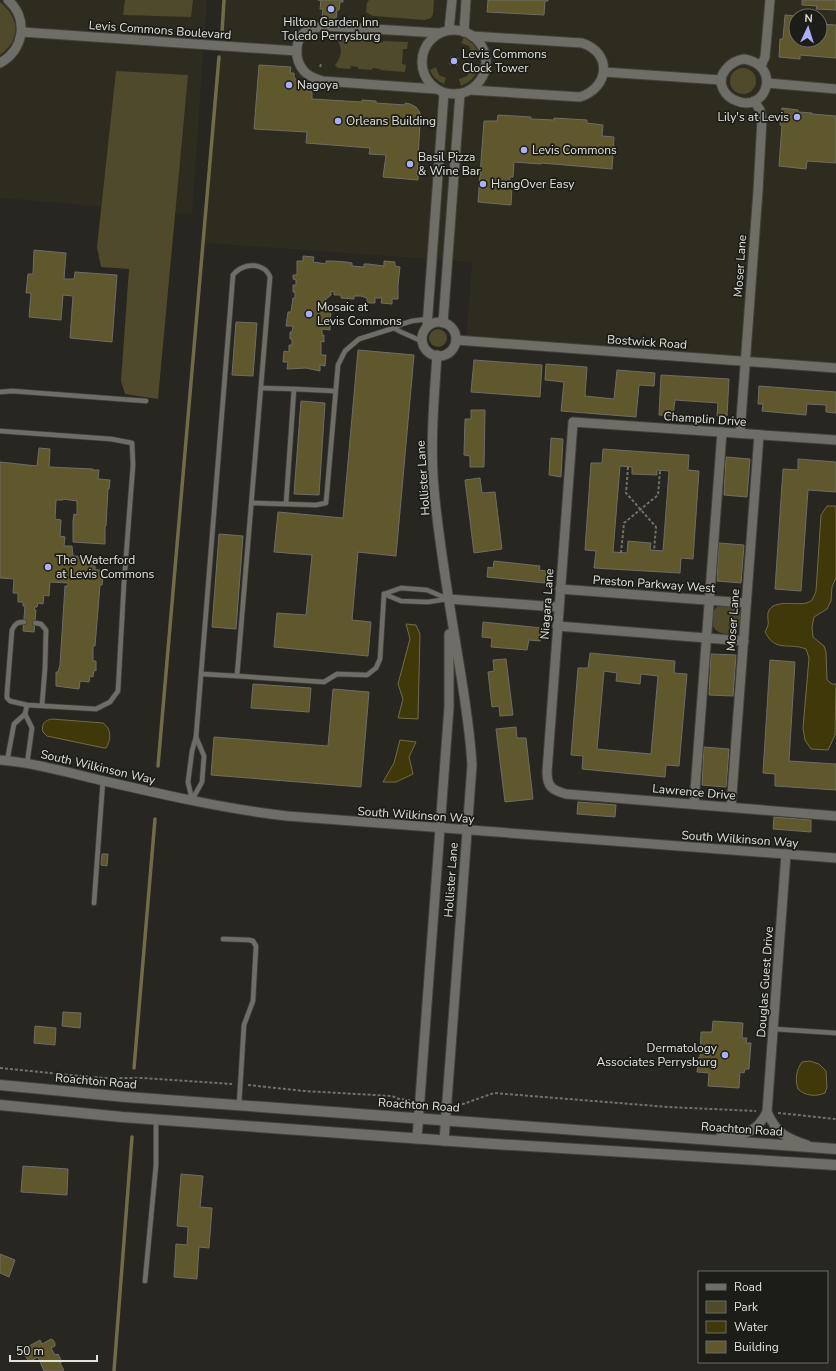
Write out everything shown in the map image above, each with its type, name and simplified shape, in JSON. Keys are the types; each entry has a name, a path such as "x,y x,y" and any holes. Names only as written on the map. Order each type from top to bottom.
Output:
{"street":[{"path":"0,63 10,57 16,50 22,32 22,25 18,12 8,0"},
{"path":"450,30 452,0"},
{"path":"466,0 468,34 482,46 486,60 484,74 476,86 460,94 323,82 313,78 304,71 298,62 296,51 299,40 305,32 324,26 439,33 450,30 468,34 582,43 591,47 598,54 603,63 604,72 602,81 591,93 580,97 470,90"},
{"path":"762,66 765,57 770,0"},
{"name":"Levis Commons Boulevard","path":"22,32 296,51"},
{"path":"428,323 447,324 454,331 456,340 451,350 438,356 428,351 422,342 422,336 428,323 439,91 425,76 422,68 422,60 423,52 427,44 439,33"},
{"path":"739,60 749,60 762,66 767,83 764,93 754,101 744,103 734,100 726,94 722,88 721,80 727,67 739,60"},
{"path":"604,72 721,80"},
{"path":"767,83 836,89"},
{"path":"443,323 460,94"},
{"name":"Moser Lane","path":"740,433 762,119 760,110 754,101"},
{"name":"Bostwick Road","path":"456,340 836,368"},
{"name":"Hollister Lane","path":"438,356 432,424 433,469 448,599 466,707 472,765 444,1141"},
{"name":"Champlin Drive","path":"573,422 836,440"},
{"name":"Niagara Lane","path":"551,787 547,781 546,772 573,422"},
{"name":"Moser Lane","path":"694,804 722,432"},
{"name":"Moser Lane","path":"731,807 759,435"},
{"name":"Preston Parkway West","path":"560,589 746,603"},
{"path":"448,599 558,608"},
{"name":"Hollister Lane","path":"417,1139 449,707 450,670 448,599"},
{"path":"557,626 744,640"},
{"name":"South Wilkinson Way","path":"4,761 65,771 230,809 286,816 836,858"},
{"name":"Lawrence Drive","path":"551,787 558,792 566,794 836,816"},
{"name":"Douglas Guest Drive","path":"767,1112 786,854"},
{"name":"Roachton Road","path":"0,1085 126,1097 836,1149"},
{"path":"0,1105 156,1119 444,1141 836,1165"},
{"path":"710,1140 747,1134 759,1125 767,1112"},
{"path":"767,1112 775,1128 782,1134 790,1139 813,1147"}],"lane":[{"path":"192,800 188,782 192,751 196,737 202,674 233,275 238,269 246,266 256,266 264,269 270,277 237,676"},
{"path":"252,503 316,505 326,503 338,365 345,351 359,339 402,324 412,321 428,323"},
{"path":"394,328 402,334 414,337 422,342"},
{"path":"261,388 335,391"},
{"path":"286,504 294,390"},
{"path":"0,392 12,391 146,401"},
{"path":"0,431 111,439 132,444 133,465 124,582 118,691 110,702 96,709 27,705 10,701 7,698 7,693 12,630 15,624 24,622"},
{"path":"384,594 401,588 427,590 448,599"},
{"path":"384,594 401,601 428,602 448,599"},
{"path":"202,674 324,682 337,674 367,675 376,668 380,659 384,594"},
{"path":"35,623 41,624 46,630 42,705"},
{"path":"4,761 14,724 24,714 27,705"},
{"path":"24,714 32,728 27,764"},
{"path":"192,800 202,782 203,775 204,756 196,737"},
{"path":"94,903 103,780"},
{"path":"223,939 249,940 253,941 256,946 253,1001 244,1025 239,1105"},
{"path":"774,1029 836,1033"},
{"path":"145,1281 156,1165 156,1119"}],"path":[{"path":"628,467 626,493 656,527 654,551"},
{"path":"621,553 624,523 658,494 660,470"},
{"path":"0,1068 107,1078 142,1078 241,1084 392,1096 399,1099"},
{"path":"463,1104 494,1093 661,1106 767,1112 836,1119"}],"shaded area":[{"path":"0,0 207,0 192,214 0,198"},
{"name":"Levis Commons","path":"225,0 836,0 836,368 466,341 472,262 204,243"}],"green space":[{"path":"125,0 193,0 191,17 123,15"},
{"path":"369,0 434,0 433,14 431,18 425,20 373,16 366,12 367,3"},
{"path":"0,2 7,8 11,15 14,22 15,36 12,43 0,55"},
{"path":"464,37 473,44 478,51 472,53 469,46 461,43"},
{"path":"340,38 352,39 352,41 360,41 360,39 375,40 375,42 382,43 383,41 408,42 407,49 403,49 402,64 406,65 405,72 373,68 372,70 358,69 358,67 351,66 350,69 338,68 335,65 341,52 337,40"},
{"path":"436,67 439,75 446,78 444,84 439,82 432,75 430,70"},
{"path":"743,68 752,72 756,81 752,90 743,94 734,90 730,81 734,72"},
{"path":"471,69 476,73 475,75 470,81 461,86 459,79 467,76"},
{"path":"116,71 188,75 158,399 125,394 121,381 129,269 101,267 97,247"},
{"path":"438,329 444,332 447,338 444,344 438,347 432,344 429,338 432,332"},
{"path":"726,604 737,608 741,619 737,630 726,634 715,630 711,619 715,608"}],"water":[{"path":"827,506 836,506 836,578 832,587 831,601 827,609 814,617 812,627 813,637 824,646 826,652 827,680 832,684 836,684 835,735 828,750 811,749 805,740 803,728 809,658 806,649 778,645 769,638 765,632 768,624 768,611 773,606 784,603 803,604 812,600 813,598 816,591 821,515"},
{"path":"406,624 416,625 420,634 418,719 398,718 403,699 398,684 410,639"},
{"path":"52,719 103,723 108,728 110,735 108,745 104,748 47,736 43,732 43,725 47,720"},
{"path":"400,740 416,742 409,757 413,774 396,782 383,782 394,763"},
{"path":"810,1061 819,1064 826,1071 827,1087 825,1093 811,1095 798,1089 796,1079 798,1068 802,1062"}],"building":[{"name":"Hilton Garden Inn Toledo Perrysburg","path":"321,0 343,0 343,2 340,2 339,10 337,10 336,19 322,18 323,9 320,9"},
{"path":"488,0 548,1 545,1 544,15 487,12"},
{"path":"802,0 836,0 836,10 816,8 817,6 802,5"},
{"path":"785,15 788,15 788,48 828,48 828,24 836,25 836,58 800,55 800,59 779,57 780,39 783,39"},
{"name":"Levis Commons Clock Tower","path":"451,57 458,58 457,65 450,64"},
{"name":"Orleans Building","path":"259,65 291,67 290,73 294,73 294,77 303,87 307,87 306,91 312,91 312,99 362,102 362,100 376,101 376,103 405,105 405,103 416,107 422,118 422,123 420,123 418,180 383,177 386,155 369,154 370,148 306,143 307,132 254,129"},
{"path":"782,108 798,110 798,112 836,116 836,163 807,161 806,169 779,166"},
{"path":"498,115 531,117 531,119 554,120 554,118 587,120 587,123 603,125 602,136 614,137 612,169 514,162 513,177 510,177 509,187 512,187 511,205 478,202 484,121 497,121"},
{"path":"34,250 66,253 64,279 74,279 75,272 117,275 112,342 70,338 73,296 63,295 61,320 29,317 31,293 26,293 28,274 33,274"},
{"name":"Mosaic at Levis Commons","path":"303,256 314,257 313,262 326,264 326,261 333,261 352,263 352,266 364,267 364,264 368,264 384,266 384,261 395,262 395,266 400,267 398,299 392,299 392,304 381,303 382,298 375,298 375,303 367,303 367,298 361,296 354,296 354,299 341,298 341,295 334,295 334,292 331,291 331,295 325,300 325,307 331,307 330,330 322,329 324,342 321,341 321,355 326,355 325,366 320,365 320,371 306,368 287,369 288,362 283,362 284,351 289,352 289,345 292,345 290,332 292,332 293,326 286,326 288,312 291,312 293,298 295,298 293,285 296,285 296,280 293,279 293,275 297,275 297,261 303,261"},
{"path":"236,322 257,323 253,376 232,375"},
{"path":"358,350 414,355 396,556 358,552 352,620 371,622 368,656 274,647 277,613 306,615 312,555 274,552 278,512 343,518"},
{"path":"474,360 542,365 540,397 471,392"},
{"path":"546,364 587,367 585,396 614,399 617,370 655,373 654,386 639,385 636,417 561,411 564,382 545,380"},
{"path":"661,375 729,379 727,416 717,416 718,403 675,400 673,416 659,415"},
{"path":"759,386 836,392 836,413 826,412 826,405 807,404 806,415 762,411 763,404 758,404"},
{"path":"301,401 325,403 319,495 294,494"},
{"path":"471,410 485,410 484,467 470,467 470,456 464,455 465,419 471,419"},
{"path":"551,438 563,439 561,477 549,475"},
{"name":"The Waterford at Levis Commons","path":"39,448 50,449 49,467 99,470 98,479 110,480 105,526 105,544 73,542 73,521 74,514 77,515 77,501 63,499 56,500 55,519 61,520 60,536 65,537 64,546 72,546 73,556 88,557 92,559 91,565 95,565 95,570 100,570 99,576 103,576 102,585 100,585 95,646 93,646 93,661 96,661 96,671 94,670 93,677 90,676 89,682 80,681 79,689 56,686 56,672 58,672 60,665 65,586 68,586 68,583 50,582 49,596 44,595 43,604 38,603 34,610 36,610 34,632 23,631 25,606 23,606 23,602 18,602 18,593 13,593 14,579 0,578 0,462 37,466"},
{"path":"603,449 689,455 688,470 699,471 693,559 681,558 680,573 594,568 596,551 585,550 591,463 602,463","holes":["620,466 632,467 632,474 657,475 657,470 669,471 663,551 650,550 651,543 628,541 627,553 613,552"]},
{"path":"726,457 750,459 747,497 724,495"},
{"path":"798,459 836,462 836,492 808,490 801,591 775,589 783,469 798,470"},
{"path":"480,478 482,493 495,492 502,549 474,553 465,480"},
{"path":"219,534 243,536 236,629 212,627"},
{"path":"719,543 744,545 741,583 717,581"},
{"path":"494,561 540,566 539,570 546,571 545,583 487,577 488,567 493,568"},
{"path":"483,622 542,628 540,641 529,640 527,650 491,647 492,638 482,637"},
{"path":"590,653 675,661 674,673 687,674 679,766 666,765 665,777 582,769 583,756 571,755 578,668 588,668","holes":["604,671 617,673 616,681 640,684 641,674 658,676 651,754 597,749"]},
{"path":"711,654 736,655 733,696 709,695"},
{"path":"506,659 513,715 500,716 499,706 492,707 488,672 494,671 493,660"},
{"path":"770,660 795,662 789,761 836,764 836,790 775,786 775,774 763,773"},
{"path":"253,684 311,688 309,712 251,708"},
{"path":"333,689 369,692 361,787 211,775 214,737 328,746"},
{"path":"516,727 517,738 526,738 533,799 505,802 496,729"},
{"path":"704,747 729,749 726,787 702,785"},
{"path":"578,802 616,805 615,817 577,814"},
{"path":"774,817 811,820 811,832 773,829"},
{"path":"102,854 108,854 107,866 101,865"},
{"path":"63,1012 81,1013 80,1028 62,1026"},
{"name":"Dermatology Associates Perrysburg","path":"713,1021 743,1023 742,1038 747,1038 746,1043 751,1043 749,1069 745,1069 744,1073 740,1072 739,1088 708,1086 709,1073 697,1072 699,1057 700,1058 701,1032 712,1032"},
{"path":"35,1026 56,1028 55,1045 34,1043"},
{"path":"23,1166 68,1169 67,1195 21,1192"},
{"path":"181,1174 203,1176 200,1207 212,1208 209,1248 199,1247 197,1279 174,1277 176,1244 187,1245 188,1227 177,1226"},
{"path":"0,1254 15,1260 9,1277 0,1273"},
{"path":"51,1339 55,1343 55,1346 51,1348 55,1355 58,1354 62,1362 60,1363 64,1370 62,1371 44,1371 38,1357 29,1362 22,1350 40,1340 42,1344"}],"waterway":[{"path":"222,32 224,0"},
{"path":"158,766 219,57"},
{"path":"134,1068 155,819"},
{"path":"114,1371 132,1137"}],"place":[{"name":"Hilton Garden Inn Toledo Perrysburg","path":"331,9"},
{"name":"Levis Commons Clock Tower","path":"454,61"},
{"name":"Nagoya","path":"289,85"},
{"name":"Lily's at Levis","path":"797,117"},
{"name":"Orleans Building","path":"338,121"},
{"name":"Levis Commons","path":"524,150"},
{"name":"Basil Pizza & Wine Bar","path":"410,164"},
{"name":"HangOver Easy","path":"483,184"},
{"name":"Mosaic at Levis Commons","path":"309,314"},
{"name":"The Waterford at Levis Commons","path":"48,567"},
{"name":"Dermatology Associates Perrysburg","path":"725,1055"}]}
